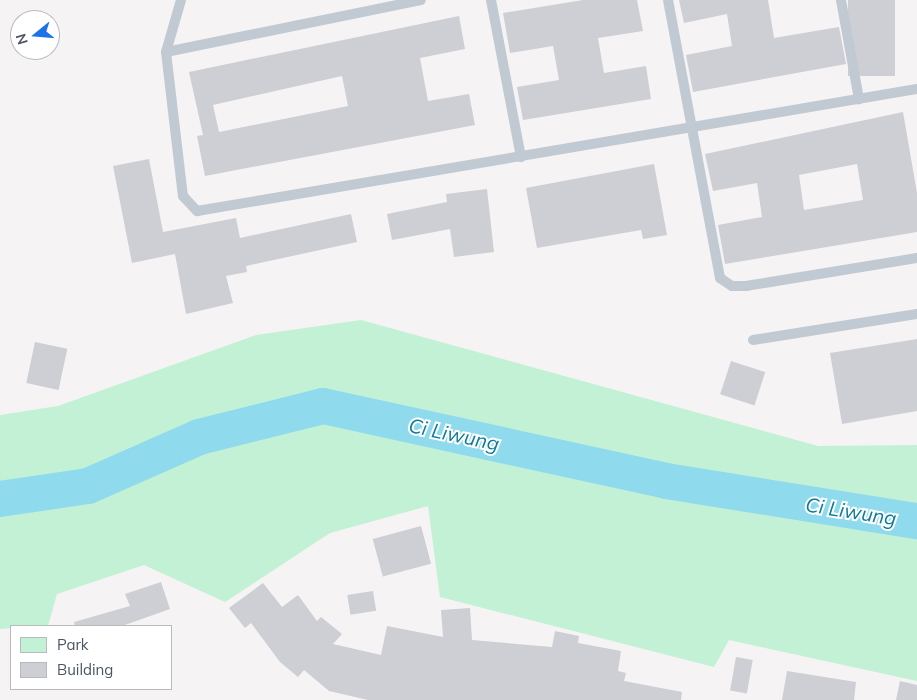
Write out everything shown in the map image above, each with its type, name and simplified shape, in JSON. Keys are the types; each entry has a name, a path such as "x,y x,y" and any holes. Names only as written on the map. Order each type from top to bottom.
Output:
{"lane":[{"path":"181,0 166,52 183,196 197,211 917,89"},
{"path":"166,52 421,0"},
{"path":"491,0 521,157"},
{"path":"668,0 693,127 714,268 724,282 746,286 917,258"},
{"path":"841,0 859,99"},
{"path":"753,340 917,314"}],"green space":[{"path":"361,320 818,446 917,445 917,681 729,640 714,667 440,597 428,506 330,533 225,602 144,565 57,594 48,625 10,625 10,628 0,629 0,415 58,406 256,335"}],"building":[{"path":"583,0 637,0 643,31 598,38 604,73 646,66 651,99 523,120 517,87 559,80 553,46 510,53 503,13"},
{"path":"679,0 768,0 774,38 839,27 846,64 693,92 686,55 732,46 727,14 684,23"},
{"path":"848,0 895,0 895,76 848,76"},
{"path":"459,16 465,49 420,58 428,101 469,94 475,125 205,176 197,136 203,135 189,72","holes":["342,76 348,106 219,132 213,105"]},
{"path":"903,112 917,193 917,232 725,264 718,225 762,217 757,183 713,191 705,154","holes":["857,164 863,200 804,210 799,175"]},
{"path":"149,159 163,232 236,218 240,238 351,214 357,242 246,266 247,272 226,276 233,303 186,314 175,254 132,263 113,166"},
{"path":"654,164 667,235 643,239 641,230 537,248 526,188"},
{"path":"487,189 494,252 454,257 450,229 392,240 387,214 447,202 446,194"},
{"path":"917,339 917,411 842,424 830,353"},
{"path":"35,342 67,349 59,390 26,383"},
{"path":"731,361 765,372 754,405 720,394"},
{"path":"421,526 431,564 383,577 373,539"},
{"path":"161,582 170,609 125,625 75,625 74,622 130,606 125,594"},
{"path":"263,583 282,607 298,595 317,621 321,617 342,634 333,644 381,655 387,626 443,637 441,610 470,608 472,640 552,647 555,631 579,636 578,643 621,651 618,671 626,673 624,681 682,692 681,700 368,700 329,691 304,670 298,677 280,662 251,623 245,628 229,608"},
{"path":"373,591 376,611 350,615 347,595"},
{"path":"736,657 753,660 747,693 730,690"},
{"path":"787,671 856,682 854,700 782,700"},
{"path":"900,681 917,685 917,700 896,700"}],"waterway":[{"name":"Ci Liwung","path":"0,499 88,486 199,437 323,406 666,481 917,521"}]}
